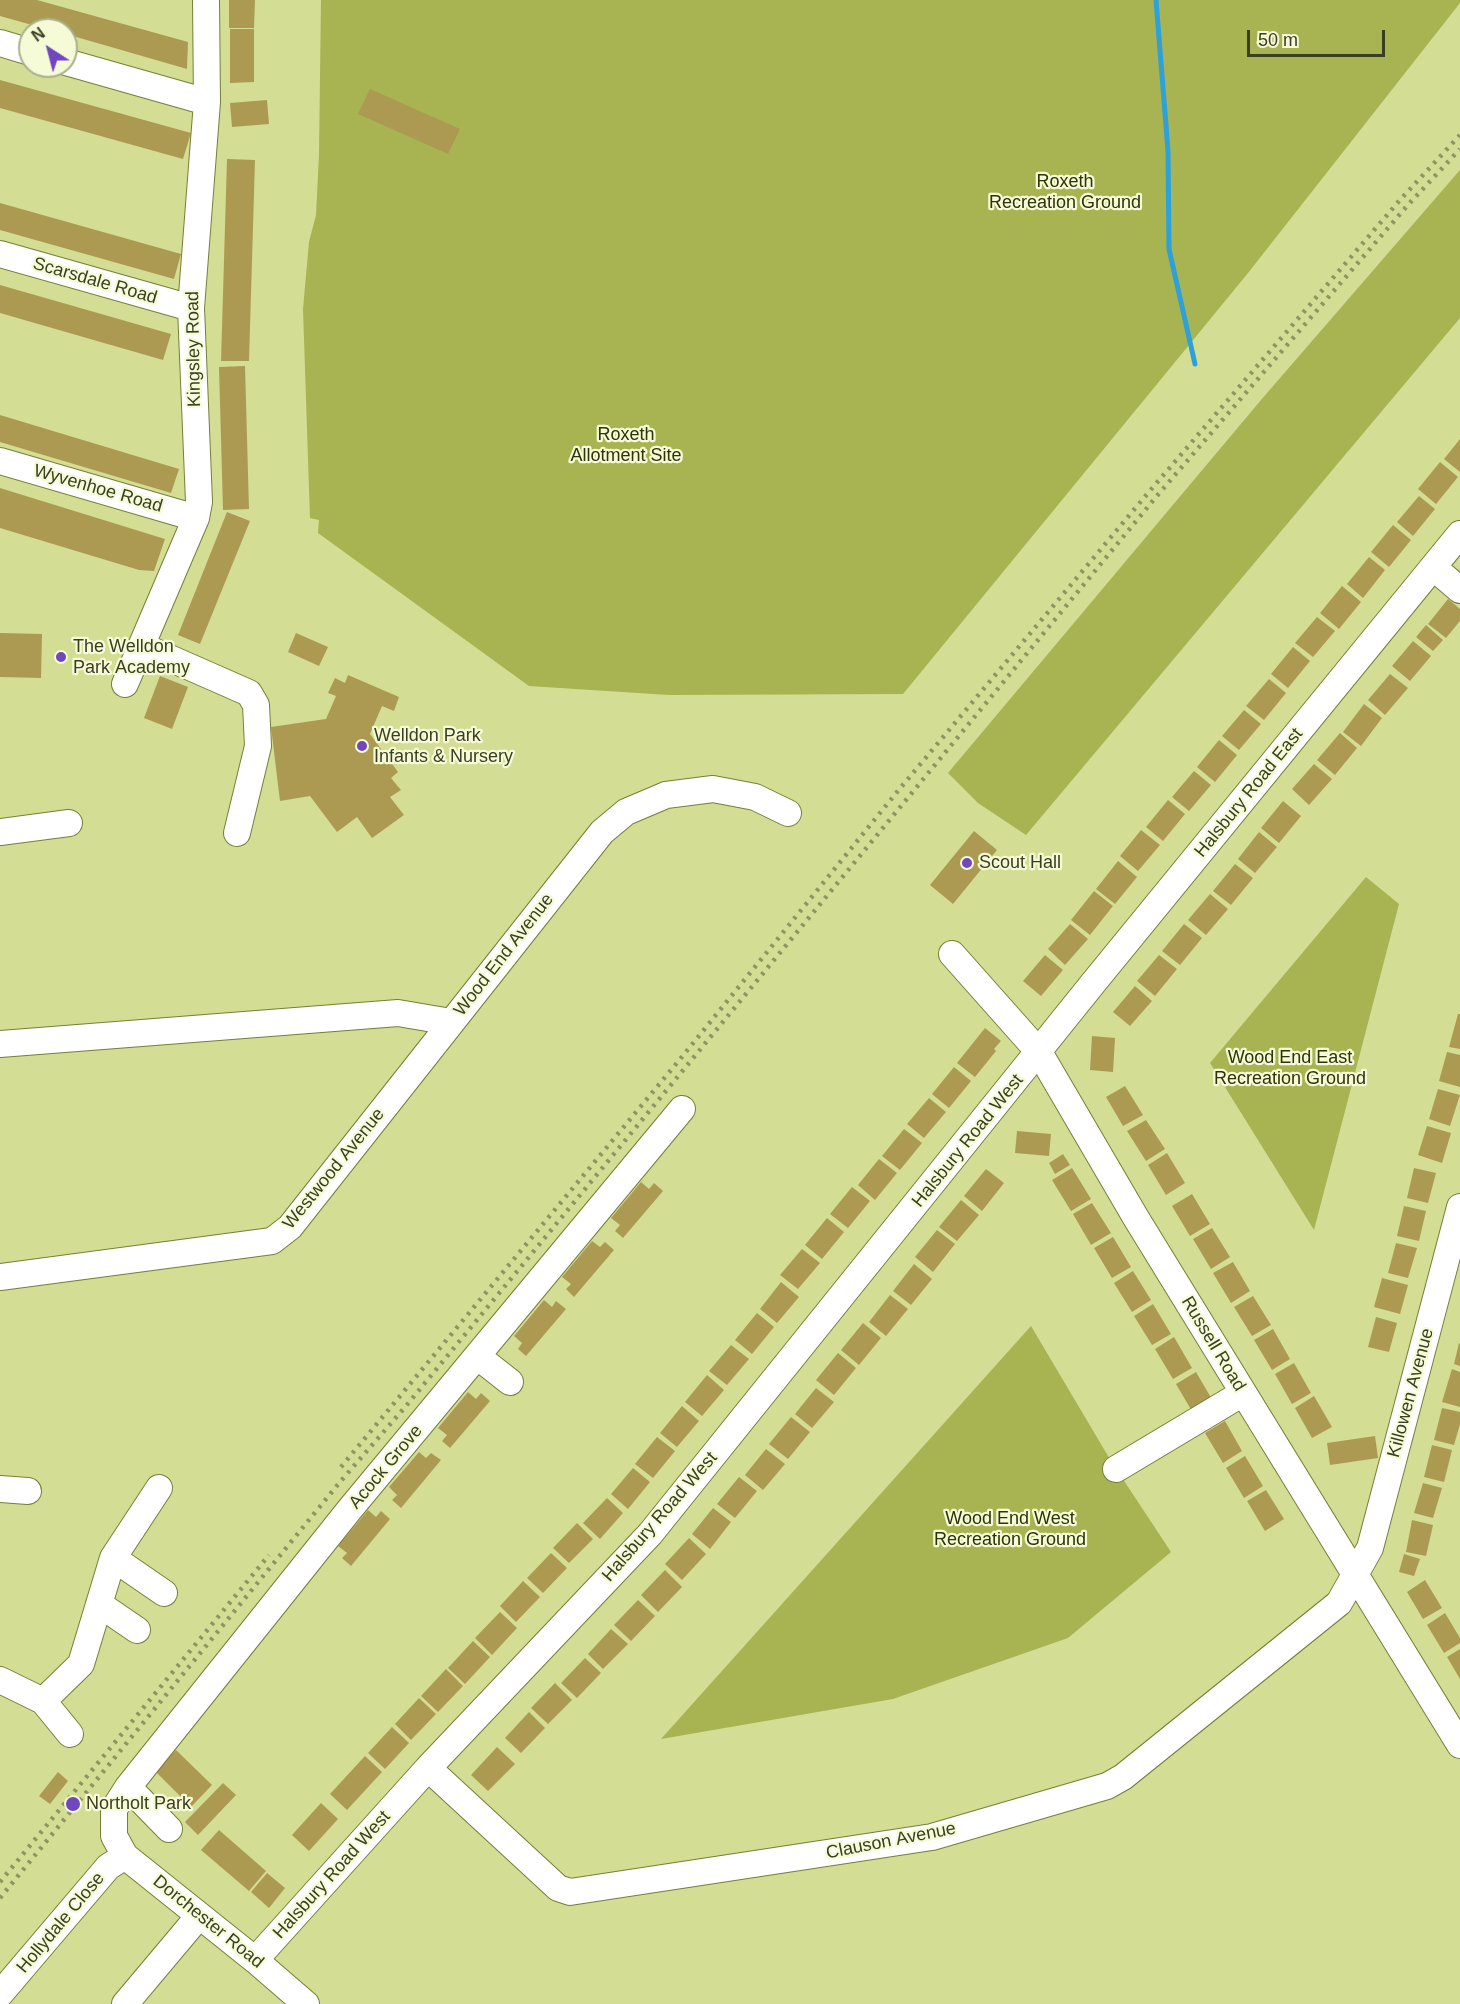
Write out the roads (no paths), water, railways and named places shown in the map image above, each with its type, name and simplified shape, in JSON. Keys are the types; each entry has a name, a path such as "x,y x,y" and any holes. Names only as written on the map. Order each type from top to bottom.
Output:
{"street":[{"name":"Kingsley Road","path":"125,684 196,518 199,502 191,308 207,102 206,0"},
{"path":"0,43 18,48"},
{"path":"78,65 207,102"},
{"name":"Scarsdale Road","path":"0,254 191,308"},
{"name":"Wyvenhoe Road","path":"0,461 196,518"},
{"name":"Halsbury Road East","path":"1040,1052 1094,982 1460,534"},
{"path":"1433,567 1460,590"},
{"path":"142,646 249,693 256,705 258,746 237,833"},
{"name":"Wood End Avenue","path":"0,1044 398,1013 452,1022 602,832 626,812 666,795 712,789 755,797 788,813"},
{"path":"0,832 69,823"},
{"name":"Russell Road","path":"952,954 1040,1052 1142,1228 1460,1745"},
{"name":"Westwood Avenue","path":"0,1277 272,1240 290,1227 452,1022"},
{"name":"Halsbury Road West","path":"255,1960 428,1768 650,1534 1040,1052"},
{"name":"Acock Grove","path":"120,1846 114,1809 128,1787 343,1518 682,1109"},
{"name":"Killowen Avenue","path":"1355,1577 1370,1548 1460,1207"},
{"path":"477,1356 510,1382"},
{"path":"1116,1469 1243,1393"},
{"path":"49,1696 81,1664 113,1558 159,1488"},
{"path":"0,1489 28,1491"},
{"path":"113,1558 164,1593"},
{"name":"Clauson Avenue","path":"428,1768 558,1888 570,1892 932,1837 1107,1785 1123,1777 1339,1603 1355,1577"},
{"path":"99,1604 137,1630"},
{"path":"0,1680 49,1696 70,1734"},
{"path":"128,1787 169,1829"},
{"name":"Dorchester Road","path":"120,1846 199,1916 306,2004"},
{"name":"Hollydale Close","path":"0,1994 108,1867 120,1846"},
{"path":"125,2004 199,1916"}],"waterway":[{"path":"1156,0 1168,151 1169,249 1195,364"}],"railway":[{"path":"341,1467 681,1058 897,792 1148,493 1400,200 1460,135"},
{"path":"0,1898 340,1482 406,1406 1156,497 1407,206 1460,149"},
{"path":"0,1882 269,1555"}],"place":[{"name":"The Welldon Park Academy","path":"61,657"},
{"name":"Welldon Park Infants & Nursery","path":"362,746"},
{"name":"Scout Hall","path":"967,863"},
{"name":"Northolt Park","path":"73,1804"}],"park label":[{"name":"Roxeth Recreation Ground","path":"1065,192"},
{"name":"Roxeth Allotment Site","path":"626,445"},
{"name":"Wood End East Recreation Ground","path":"1290,1068"},
{"name":"Wood End West Recreation Ground","path":"1010,1529"}]}
